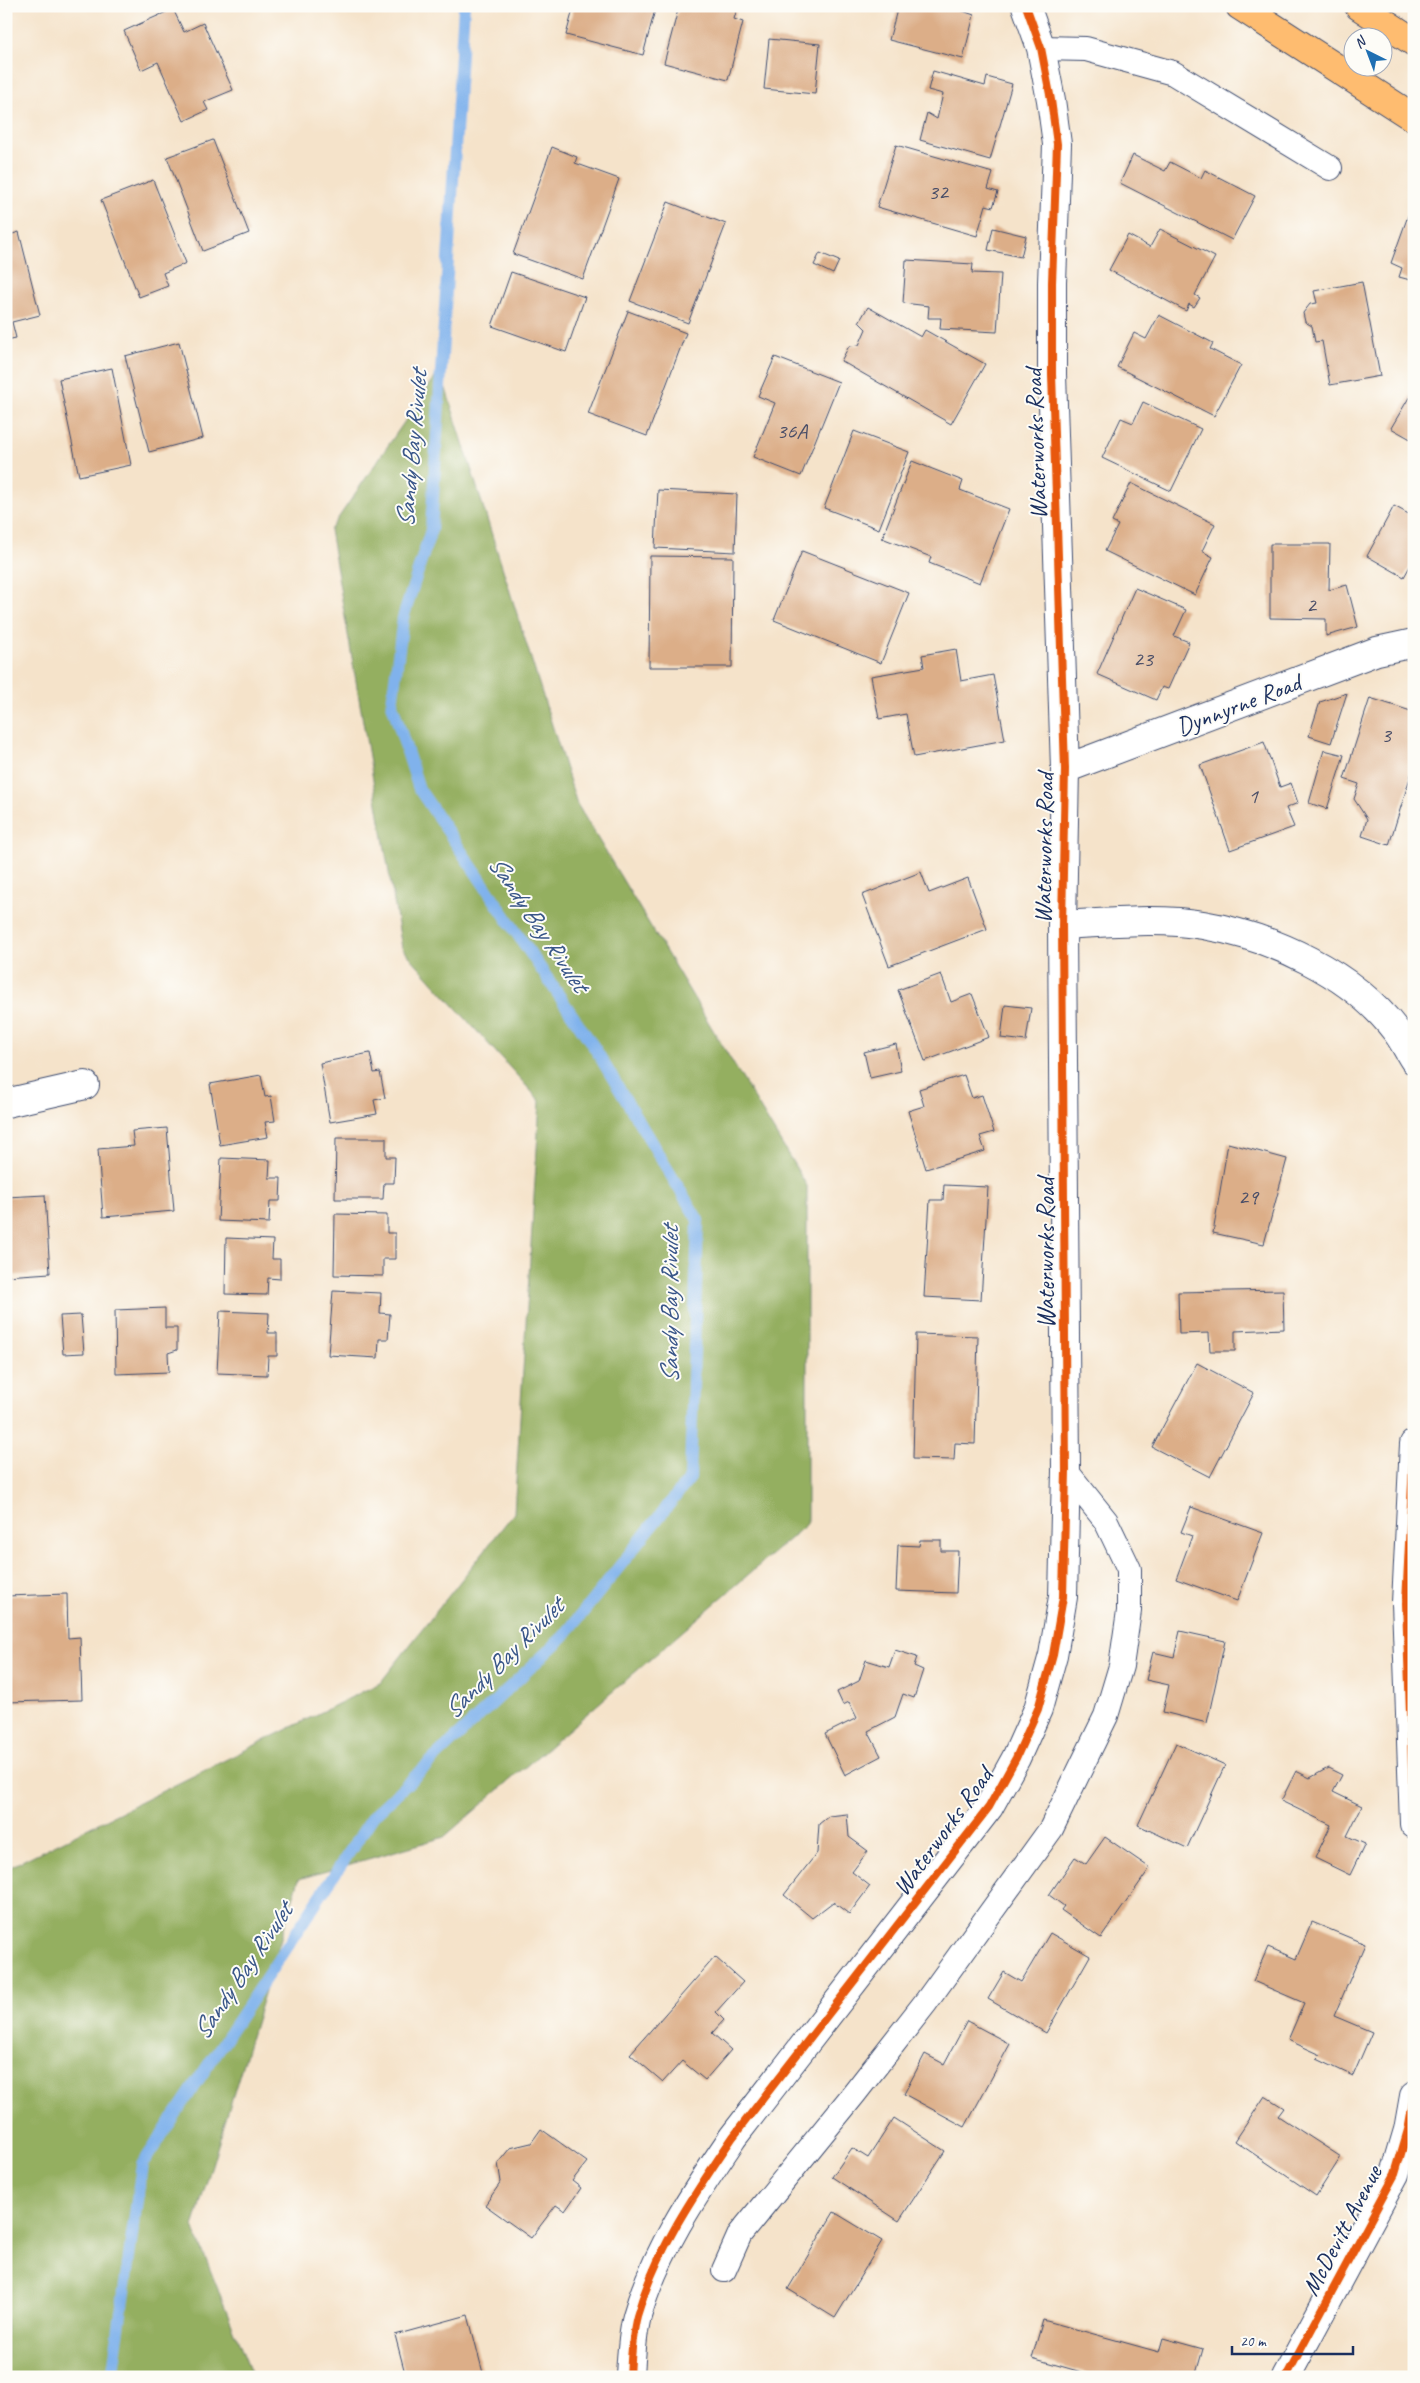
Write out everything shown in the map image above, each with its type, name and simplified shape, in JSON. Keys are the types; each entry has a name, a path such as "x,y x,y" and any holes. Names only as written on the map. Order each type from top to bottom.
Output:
{"highway":[{"path":"1240,6 1414,118"},
{"path":"1359,6 1414,42"}],"street":[{"name":"Waterworks Road","path":"630,2377 637,2318 648,2283 665,2246 695,2193 733,2137 989,1807 1016,1758 1038,1709 1053,1655 1063,1597 1066,1471 1062,925 1065,770 1052,374 1052,283 1057,144 1052,100 1041,48 1026,6"},
{"name":"Dynnyrne Road","path":"1065,770 1376,651 1414,643"},
{"path":"1062,925 1166,922 1202,925 1247,935 1296,955 1334,976 1369,1001 1396,1031 1414,1060"},
{"path":"6,1104 85,1085"},
{"path":"1414,1444 1406,1603 1414,1824"},
{"name":"McDevitt Avenue","path":"1286,2377 1395,2174 1408,2130 1414,2096"}],"lane":[{"path":"1041,48 1086,49 1173,73 1330,168"},
{"path":"724,2270 740,2234 926,2002 1051,1829 1106,1716 1122,1657 1129,1611 1129,1569 1106,1521 1066,1471"}],"green space":[{"path":"440,370 577,804 807,1186 807,1524 444,1837 299,1879 193,2227 253,2377 6,2377 6,1869 380,1683 514,1513 540,1101 402,948 330,530"}],"building":[{"path":"574,6 656,6 643,55 566,35"},
{"path":"679,6 738,6 734,19 743,22 728,80 664,63"},
{"path":"898,6 949,6 974,15 963,59 889,40"},
{"path":"173,9 184,32 203,23 233,90 204,102 208,110 184,121 158,62 141,70 124,31"},
{"path":"769,39 820,44 815,94 764,89"},
{"path":"933,71 985,86 987,77 1012,84 990,160 920,140 927,113 937,119 943,94 928,90"},
{"path":"213,140 249,233 203,251 167,157"},
{"path":"896,145 993,173 988,189 998,192 993,207 986,205 977,236 877,207"},
{"path":"552,147 577,157 575,163 619,179 583,279 513,254"},
{"path":"1133,155 1165,171 1170,162 1201,178 1205,170 1255,196 1232,240 1120,183"},
{"path":"153,180 186,263 163,273 168,286 139,297 101,200"},
{"path":"668,202 726,224 688,323 630,301"},
{"path":"1409,213 1414,214 1414,281 1399,277 1402,268 1391,263"},
{"path":"993,228 1026,236 1021,257 988,250"},
{"path":"1160,229 1215,257 1195,295 1200,298 1194,307 1189,304 1186,311 1109,270 1128,235 1150,247"},
{"path":"19,232 40,315 12,322 16,338 6,340 6,236"},
{"path":"820,253 839,261 833,274 814,265"},
{"path":"906,260 973,264 972,273 1001,274 997,332 940,329 941,318 928,318 929,306 903,303"},
{"path":"511,272 585,297 566,352 492,326"},
{"path":"1362,282 1380,376 1330,385 1322,341 1315,342 1312,326 1305,322 1303,313 1310,304 1317,303 1314,291"},
{"path":"868,307 921,337 925,330 985,364 951,424 841,361 849,346 859,345 866,329 859,322"},
{"path":"628,311 686,333 647,436 588,414"},
{"path":"1159,315 1213,343 1210,349 1241,365 1214,416 1117,367 1134,333 1146,339"},
{"path":"179,342 203,438 149,452 125,356"},
{"path":"775,357 839,382 801,476 753,457 775,403 758,396"},
{"path":"112,368 131,465 79,476 59,379"},
{"path":"1414,389 1414,441 1391,428"},
{"path":"1143,402 1201,429 1171,491 1102,458 1121,418 1133,423"},
{"path":"854,431 909,452 879,529 824,508"},
{"path":"912,461 963,481 960,490 1009,509 980,583 929,563 931,557 882,538"},
{"path":"1131,483 1215,524 1202,551 1213,557 1195,595 1105,551 1118,525 1112,522"},
{"path":"658,490 737,494 735,552 655,548"},
{"path":"1394,506 1414,517 1414,559 1404,577 1367,556"},
{"path":"1270,544 1330,544 1329,590 1347,585 1358,627 1326,636 1326,619 1270,618"},
{"path":"802,551 909,593 881,663 774,620"},
{"path":"650,556 733,557 732,667 649,667"},
{"path":"1135,588 1186,610 1174,636 1189,642 1168,689 1162,687 1156,700 1097,674"},
{"path":"956,649 961,681 993,675 1005,740 914,757 906,714 879,719 871,676 924,667 922,655"},
{"path":"1347,693 1331,743 1309,736 1320,702"},
{"path":"1370,698 1414,712 1414,765 1389,845 1362,836 1367,819 1354,799 1359,784 1344,779"},
{"path":"1264,742 1280,787 1291,783 1298,803 1286,808 1294,827 1230,850 1200,765"},
{"path":"1324,750 1344,755 1327,809 1309,803"},
{"path":"921,872 929,893 968,878 987,929 889,966 862,895"},
{"path":"941,974 951,1002 972,994 989,1037 925,1061 898,990"},
{"path":"1005,1005 1031,1008 1026,1041 1001,1038"},
{"path":"896,1044 901,1071 870,1078 864,1052"},
{"path":"370,1053 374,1073 380,1072 385,1098 374,1100 377,1114 330,1122 320,1063"},
{"path":"261,1075 265,1097 271,1096 275,1121 265,1122 268,1137 220,1145 210,1084"},
{"path":"964,1075 972,1098 982,1095 994,1132 980,1136 985,1151 926,1169 908,1111 924,1106 919,1089"},
{"path":"167,1128 174,1211 103,1217 98,1149 134,1146 132,1131"},
{"path":"336,1138 386,1138 386,1157 395,1157 394,1183 384,1183 383,1199 335,1199"},
{"path":"1228,1143 1287,1159 1264,1244 1213,1233"},
{"path":"221,1158 270,1160 269,1178 281,1178 280,1201 270,1201 269,1223 218,1221"},
{"path":"944,1185 988,1187 981,1300 924,1297 930,1200 943,1200"},
{"path":"45,1195 50,1273 6,1276 6,1197"},
{"path":"335,1214 387,1215 387,1233 395,1233 395,1259 383,1259 383,1276 334,1275"},
{"path":"226,1238 273,1240 272,1259 280,1259 280,1279 268,1278 267,1295 225,1294"},
{"path":"1283,1290 1284,1329 1235,1331 1235,1351 1210,1351 1209,1333 1179,1334 1178,1292"},
{"path":"333,1291 381,1293 380,1313 390,1314 388,1339 379,1339 378,1358 328,1355"},
{"path":"165,1308 165,1328 177,1328 177,1350 168,1353 169,1372 116,1374 115,1310"},
{"path":"220,1311 269,1313 268,1333 277,1333 277,1356 268,1356 267,1375 217,1373"},
{"path":"81,1315 84,1353 63,1354 60,1316"},
{"path":"916,1334 978,1336 975,1444 955,1443 954,1460 913,1459"},
{"path":"1197,1363 1254,1393 1210,1477 1152,1447"},
{"path":"1191,1507 1263,1533 1237,1601 1176,1579 1192,1536 1181,1532"},
{"path":"920,1540 941,1540 941,1551 958,1551 956,1593 896,1591 898,1545 919,1546"},
{"path":"67,1594 68,1638 80,1637 82,1700 6,1702 6,1596"},
{"path":"1180,1631 1225,1641 1207,1723 1163,1712 1169,1685 1146,1680 1153,1652 1174,1657"},
{"path":"895,1650 917,1657 914,1666 923,1670 914,1698 903,1694 895,1717 868,1731 881,1756 845,1775 825,1734 857,1718 849,1702 843,1705 837,1692 859,1681 866,1660 889,1667"},
{"path":"1176,1743 1225,1765 1187,1848 1138,1825"},
{"path":"1328,1768 1342,1775 1333,1792 1362,1806 1347,1836 1365,1844 1350,1875 1315,1858 1331,1825 1281,1801 1296,1771 1310,1778"},
{"path":"847,1814 849,1837 868,1851 852,1872 870,1886 849,1914 833,1902 812,1918 784,1895 817,1853 819,1824 829,1816"},
{"path":"1105,1837 1150,1868 1101,1938 1061,1910 1064,1906 1049,1895 1075,1857 1086,1864"},
{"path":"1312,1922 1365,1944 1334,2016 1372,2032 1353,2076 1317,2059 1321,2055 1288,2040 1304,2003 1253,1981 1268,1947 1296,1959"},
{"path":"1050,1933 1090,1956 1046,2033 988,1999 1004,1972 1021,1982"},
{"path":"715,1957 743,1982 716,2012 724,2020 712,2033 731,2050 705,2080 682,2061 663,2082 630,2054"},
{"path":"967,2021 1010,2044 965,2127 904,2094 925,2054 944,2064"},
{"path":"1265,2096 1284,2108 1278,2116 1341,2157 1316,2196 1235,2141"},
{"path":"894,2118 945,2151 899,2221 832,2177 852,2148 868,2158"},
{"path":"541,2129 587,2162 572,2181 581,2188 565,2211 556,2205 531,2238 485,2205 501,2182 498,2163 510,2148 531,2143"},
{"path":"834,2212 882,2241 835,2318 788,2289"},
{"path":"468,2315 484,2377 406,2377 395,2335"},
{"path":"1043,2320 1159,2352 1163,2338 1203,2349 1195,2377 1099,2377 1032,2358"}],"waterway":[{"name":"Sandy Bay Rivulet","path":"112,2377 142,2165 374,1815 564,1636 690,1478 698,1220 594,1047 419,789 392,704 403,618 431,530 464,6"}],"cycle path":[{"path":"630,2377 634,2331 645,2292 666,2245 691,2201 733,2137 989,1807 1016,1758 1038,1709 1053,1655 1063,1597 1066,1471 1062,925 1065,769 1052,374 1052,283 1057,144 1041,48 1026,6"},
{"path":"1414,1444 1406,1603 1414,1824"},
{"path":"1286,2377 1395,2174 1408,2130 1414,2096"}]}
